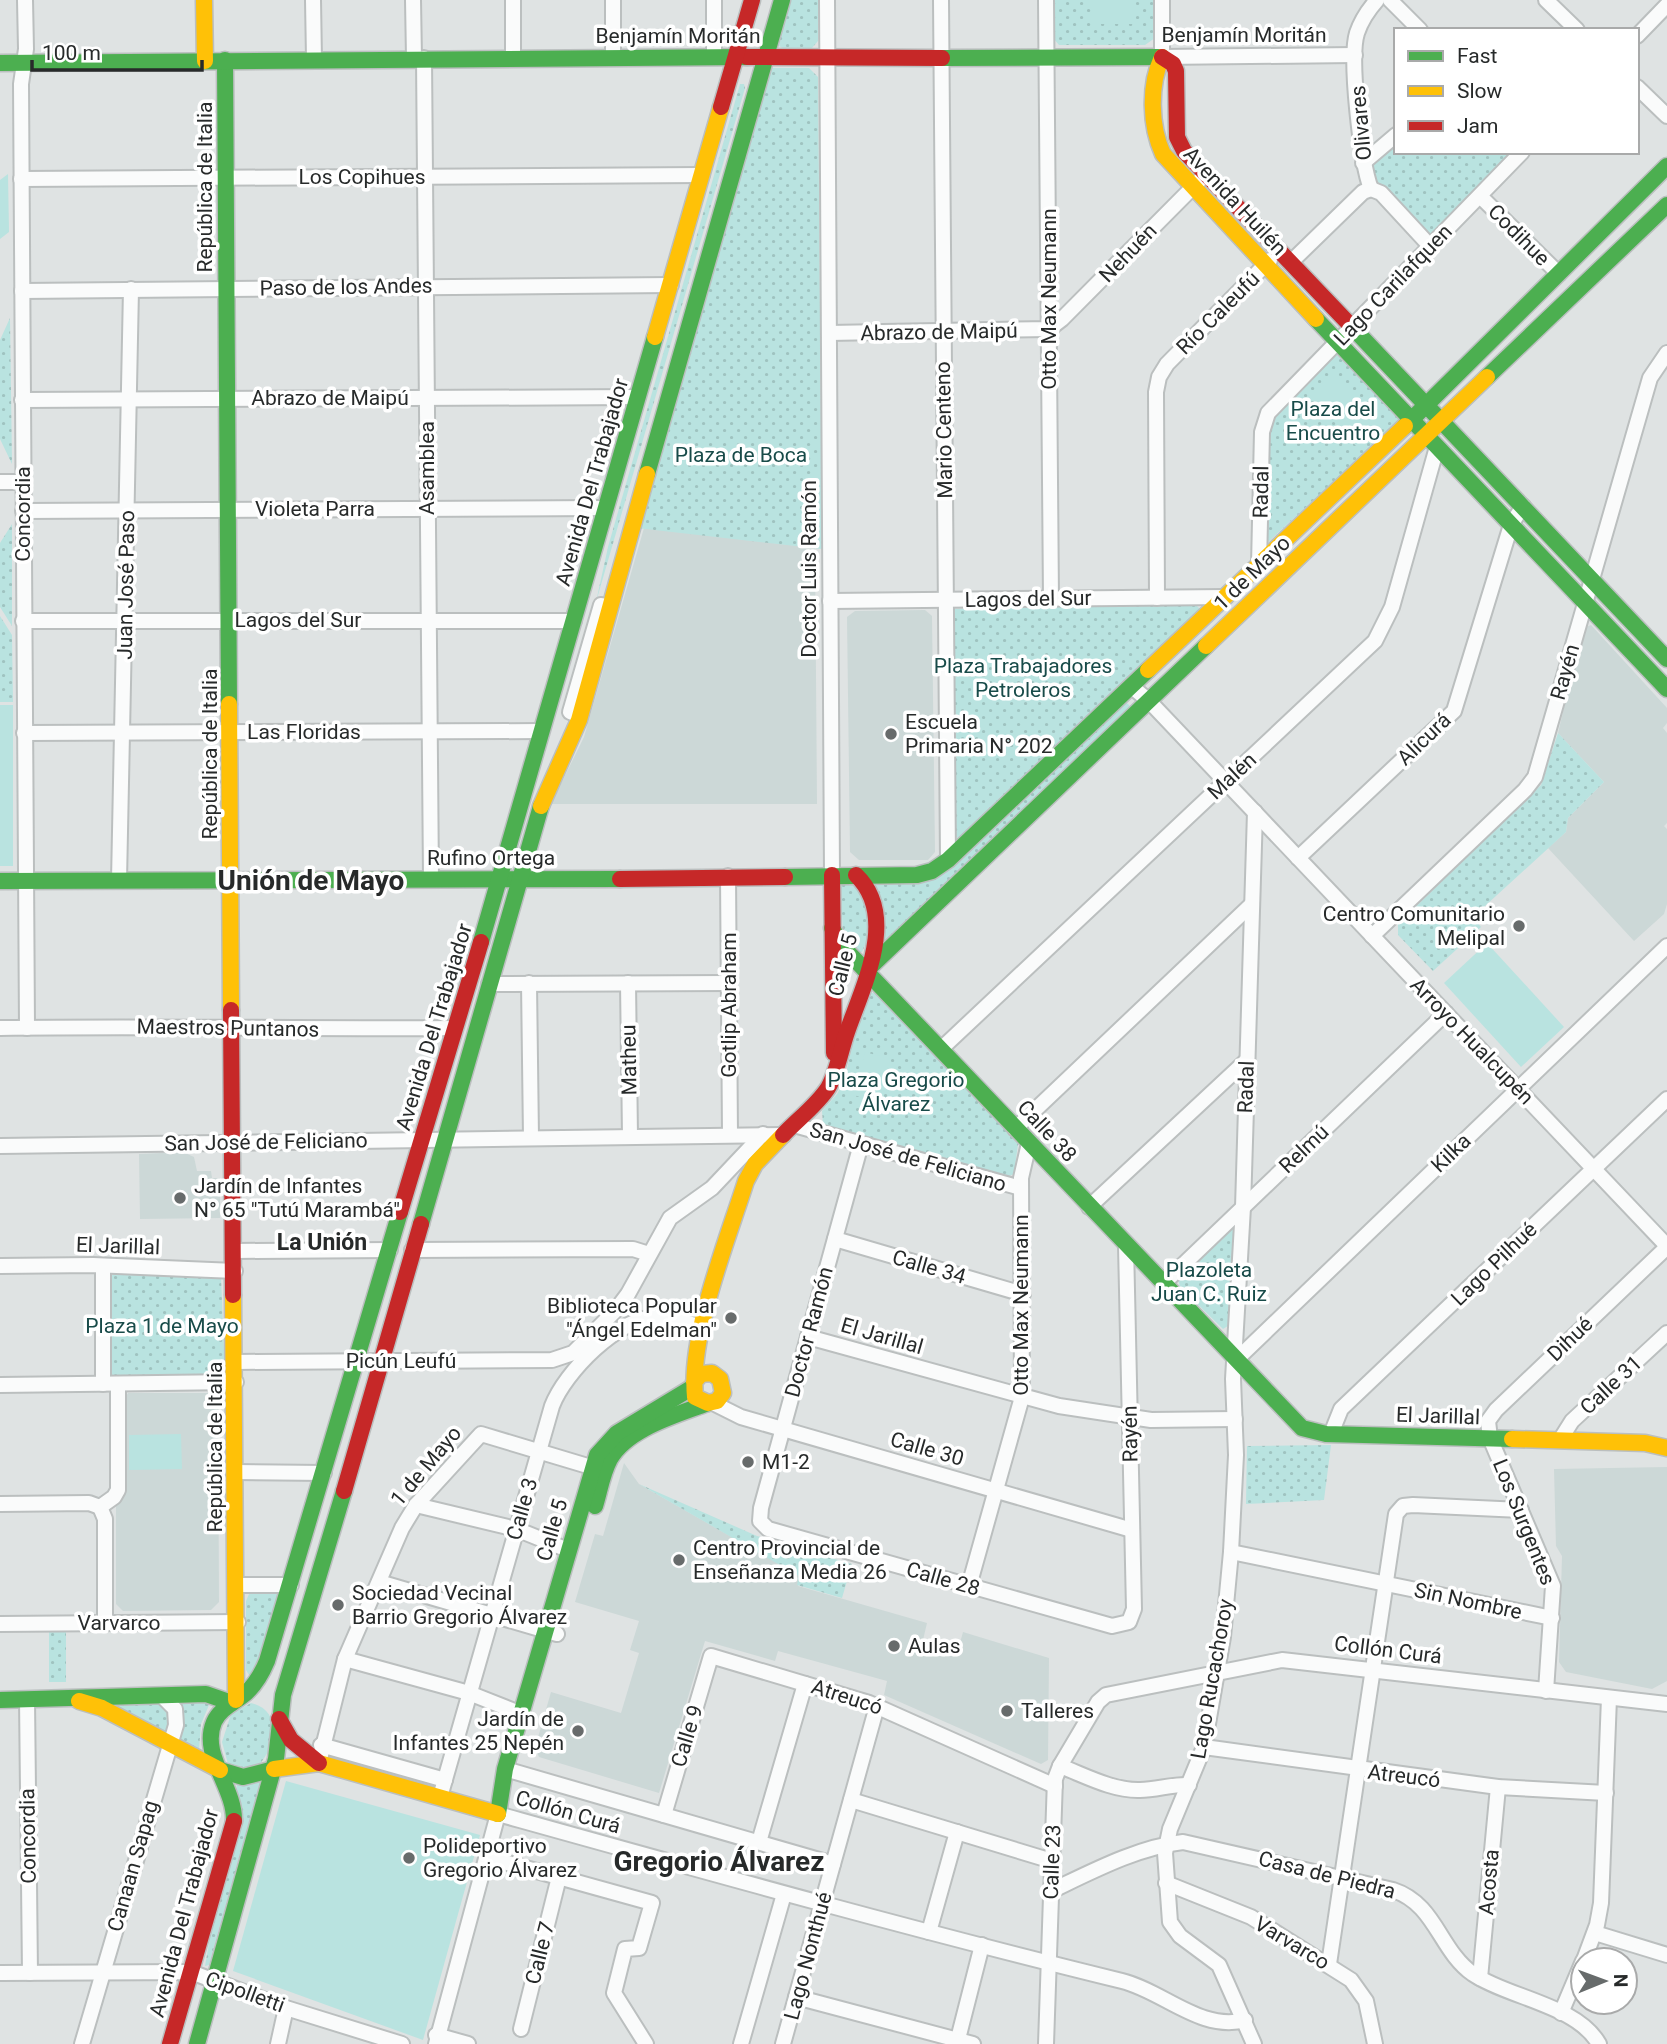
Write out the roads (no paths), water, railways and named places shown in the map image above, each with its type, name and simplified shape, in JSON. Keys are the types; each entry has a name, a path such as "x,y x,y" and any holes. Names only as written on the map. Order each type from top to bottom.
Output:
{"main road":[{"path":"204,0 205,61"},
{"name":"Avenida Del Trabajador","path":"170,2044 234,1820 232,1789 212,1755 211,1732 217,1718 246,1693 263,1670 295,1580 752,0"},
{"name":"Avenida Del Trabajador","path":"197,2044 274,1769 283,1695 382,1362 541,803 579,720 782,0"},
{"name":"Benjamín Moritán","path":"0,63 714,55 828,59 1162,57"},
{"name":"Avenida Huilén","path":"1667,659 1178,142 1175,71 1172,64 1162,57 1154,72 1157,141 1163,154 1411,421 1667,689"},
{"name":"República de Italia","path":"225,60 238,1622 234,1701"},
{"name":"1 de Mayo","path":"856,875 925,874 948,860 1427,406 1667,166"},
{"name":"1 de Mayo","path":"866,971 1149,701 1431,442 1441,421 1667,205"},
{"name":"Doctor Luis Ramón","path":"832,875 832,928"},
{"name":"Rufino Ortega","path":"0,881 499,878 518,881 856,875"},
{"name":"Calle 5","path":"498,1814 599,1469 603,1445 617,1432 678,1399 693,1384 704,1328 746,1181 755,1164 823,1096 834,1070 874,943 873,897 867,884 856,875"},
{"name":"Calle 5","path":"832,928 834,1070"},
{"name":"Calle 38","path":"832,928 838,942 1235,1361"},
{"name":"El Jarillal","path":"1235,1361 1295,1423 1309,1432 1651,1443 1667,1448"},
{"path":"693,1384 706,1373 720,1379 723,1393 710,1403"},
{"name":"Calle 30","path":"693,1384 695,1397 710,1403"},
{"name":"Calle 5","path":"511,1771 522,1714 551,1632 568,1550 599,1469 629,1441 673,1417 710,1403"},
{"name":"Collón Curá","path":"0,1700 211,1695 234,1701 264,1701 291,1740 319,1763"},
{"name":"Collón Curá","path":"61,1699 94,1705 220,1770 243,1777 274,1769 319,1763 498,1814"}],"street":[{"name":"Concordia","path":"25,0 21,179 27,1028"},
{"path":"313,0 314,60"},
{"name":"Asamblea","path":"413,0 425,176 431,878"},
{"path":"513,0 513,58"},
{"path":"613,0 613,57"},
{"path":"714,0 714,55"},
{"name":"Doctor Luis Ramón","path":"827,0 832,875"},
{"name":"Mario Centeno","path":"941,0 948,860"},
{"name":"Otto Max Neumann","path":"1046,0 1051,599"},
{"path":"1162,0 1162,57"},
{"path":"1390,0 1418,28"},
{"path":"1546,0 1575,28"},
{"path":"1355,55 1357,33 1375,1"},
{"path":"1639,34 1667,5"},
{"name":"Benjamín Moritán","path":"1162,57 1355,55"},
{"name":"Olivares","path":"1355,55 1363,163 1371,189"},
{"path":"1639,89 1667,116"},
{"path":"1363,163 1394,137"},
{"name":"Lago Carilafquen","path":"1264,419 1520,154"},
{"name":"Nehuén","path":"1049,329 1059,323 1206,174"},
{"name":"Los Copihues","path":"21,179 702,175"},
{"path":"1371,189 1381,193 1430,246"},
{"name":"Río Caleufú","path":"1157,598 1159,377 1167,364 1265,265 1285,257 1363,192 1371,189"},
{"name":"Codihue","path":"1480,196 1559,274"},
{"name":"Paso de los Andes","path":"22,290 671,285"},
{"name":"Juan José Paso","path":"119,881 131,289"},
{"name":"Abrazo de Maipú","path":"829,333 1049,329"},
{"name":"Rayén","path":"1372,936 1531,784 1650,378 1667,353"},
{"name":"Abrazo de Maipú","path":"22,400 638,397"},
{"name":"Radal","path":"1259,565 1264,419"},
{"name":"Malén","path":"940,1049 1368,648 1382,631 1392,607 1431,442"},
{"path":"0,482 23,482"},
{"name":"Alicurá","path":"1298,858 1454,711 1511,525 1523,506"},
{"name":"Violeta Parra","path":"23,511 606,508"},
{"name":"Lagos del Sur","path":"830,601 1226,597"},
{"path":"584,600 590,601 558,708 553,707 584,600"},
{"path":"601,605 607,607 575,714 570,712 601,605"},
{"name":"Lagos del Sur","path":"23,621 573,621"},
{"name":"Arroyo Hualcupén","path":"1131,686 1149,701 1667,1246"},
{"name":"Las Floridas","path":"24,733 541,731"},
{"name":"Radal","path":"1235,1361 1243,1207 1255,812"},
{"name":"Gotlip Abraham","path":"728,876 730,1135"},
{"path":"1016,1129 1252,904"},
{"name":"Kilka","path":"1235,1361 1667,946"},
{"path":"529,983 531,1137"},
{"name":"Matheu","path":"628,983 630,1136"},
{"path":"489,984 729,983"},
{"name":"Relmú","path":"1163,1284 1446,1013"},
{"name":"Maestros Puntanos","path":"0,1028 455,1028"},
{"path":"1089,1207 1247,1060"},
{"name":"Lago Pilhué","path":"1331,1434 1342,1409 1667,1100"},
{"name":"San José de Feliciano","path":"0,1146 730,1135 789,1130 861,1143 1021,1188"},
{"path":"412,1250 633,1249 649,1254 670,1218 712,1188 763,1134"},
{"name":"Doctor Ramón","path":"760,1521 782,1429 861,1143"},
{"name":"Otto Max Neumann","path":"969,1586 1022,1397 1021,1188 1029,1143"},
{"name":"Calle 34","path":"835,1239 1023,1294"},
{"name":"Rayén","path":"1126,1245 1133,1613 1129,1622"},
{"name":"Dihué","path":"1489,1438 1488,1421 1492,1413 1667,1246"},
{"path":"235,1251 390,1250"},
{"name":"Picún Leufú","path":"236,1362 382,1362 566,1357 622,1303 649,1254"},
{"name":"El Jarillal","path":"0,1266 103,1266 235,1271"},
{"path":"100,1507 116,1495 118,1490 103,1266"},
{"name":"Calle 3","path":"440,1797 539,1449 561,1386 621,1328 656,1317 704,1328"},
{"name":"Calle 31","path":"1560,1440 1572,1421 1667,1333"},
{"name":"El Jarillal","path":"808,1337 1022,1397 1130,1418 1235,1419"},
{"name":"Lago Rucachoroy","path":"1235,1361 1232,1389 1236,1474 1231,1552 1217,1671 1204,1747 1166,1845 1166,1883 1168,1913 1174,1930 1219,1965 1254,2044"},
{"path":"0,1385 236,1382"},
{"path":"370,1386 352,1455 335,1503 367,1392 370,1386"},
{"name":"Calle 30","path":"710,1403 733,1415 1132,1530"},
{"name":"1 de Mayo","path":"319,1763 321,1745 345,1659 416,1505 481,1434 539,1449"},
{"name":"Los Surgentes","path":"1489,1438 1551,1579 1552,1618 1546,1690"},
{"path":"539,1449 599,1469"},
{"path":"236,1472 324,1473"},
{"path":"0,1504 89,1503 100,1507 105,1519 105,1623"},
{"path":"416,1505 516,1529 568,1550"},
{"name":"Sin Nombre","path":"1329,1964 1396,1514 1403,1506 1521,1510"},
{"name":"Calle 28","path":"760,1521 774,1531 1112,1626 1129,1622"},
{"name":"Sin Nombre","path":"1231,1552 1552,1618"},
{"path":"237,1585 295,1580"},
{"path":"295,1580 276,1663 264,1679 271,1664 295,1580"},
{"path":"379,1582 551,1632"},
{"name":"Varvarco","path":"0,1624 238,1622"},
{"name":"Atreucó","path":"711,1656 877,1706 1055,1786"},
{"name":"Calle 9","path":"664,1815 711,1656"},
{"path":"345,1659 469,1693 522,1714"},
{"name":"Collón Curá","path":"1106,1695 1282,1660 1667,1704"},
{"path":"759,1842 805,1684"},
{"name":"Canaan Sapag","path":"82,2044 168,1743 176,1725 176,1713 169,1701 160,1695"},
{"name":"Calle 23","path":"1046,2044 1055,1786 1059,1766 1098,1702 1106,1695"},
{"path":"1589,1946 1601,1903 1609,1698"},
{"name":"Concordia","path":"27,1699 30,1973"},
{"name":"Lago Nonthué","path":"783,2044 877,1706"},
{"path":"321,1745 444,1780"},
{"name":"Atreucó","path":"1204,1747 1357,1770 1498,1787 1606,1793"},
{"path":"1059,1766 1121,1788 1139,1790 1173,1784 1189,1785"},
{"path":"511,1771 833,1864"},
{"name":"Acosta","path":"1480,1978 1498,1787"},
{"path":"851,1800 1052,1861"},
{"name":"Collón Curá","path":"498,1814 784,1894 1140,1985 1210,2020 1233,2023 1245,2020"},
{"name":"Calle 5","path":"436,2040 498,1814"},
{"path":"929,1932 957,1832"},
{"name":"Casa de Piedra","path":"1051,1891 1085,1874 1166,1845 1199,1844 1342,1876 1406,1894 1417,1902 1461,1962 1480,1978 1561,2013 1586,2028 1599,2044"},
{"path":"486,1857 652,1903 639,1948 625,1949 614,1993 646,2044"},
{"name":"Calle 7","path":"521,2029 559,1877"},
{"name":"Varvarco","path":"1166,1883 1251,1917 1329,1964 1360,1990 1370,2014 1375,2044"},
{"path":"741,2044 784,1894"},
{"path":"1595,1933 1667,1955"},
{"path":"958,2039 982,1945"},
{"name":"Cipolletti","path":"0,1973 191,1972 286,2008 402,2044"},
{"path":"1561,2013 1569,1994"},
{"path":"796,1997 973,2044"},
{"path":"278,2044 286,2008"},
{"path":"436,2040 468,2044"}],"place":[{"name":"Escuela Primaria N° 202","path":"891,734"},
{"name":"Centro Comunitario Melipal","path":"1519,926"},
{"name":"Jardín de Infantes N° 65 \"Tutú Marambá\"","path":"180,1198"},
{"name":"Biblioteca Popular \"Ángel Edelman\"","path":"731,1318"},
{"name":"M1-2","path":"748,1462"},
{"name":"Centro Provincial de Enseñanza Media 26","path":"679,1560"},
{"name":"Sociedad Vecinal Barrio Gregorio Álvarez","path":"338,1605"},
{"name":"Aulas","path":"894,1646"},
{"name":"Talleres","path":"1007,1711"},
{"name":"Jardín de Infantes 25 Nepén","path":"578,1731"},
{"name":"Polideportivo Gregorio Álvarez","path":"409,1858"}],"district":[{"name":"Unión de Mayo","path":"311,880"},
{"name":"La Unión","path":"322,1242"},
{"name":"Gregorio Álvarez","path":"719,1861"}],"park label":[{"name":"Plaza del Encuentro","path":"1333,421"},
{"name":"Plaza de Boca","path":"741,455"},
{"name":"Plaza Trabajadores Petroleros","path":"1023,678"},
{"name":"Plaza Gregorio Álvarez","path":"896,1092"},
{"name":"Plazoleta Juan C. Ruiz","path":"1209,1282"},
{"name":"Plaza 1 de Mayo","path":"162,1326"}]}
